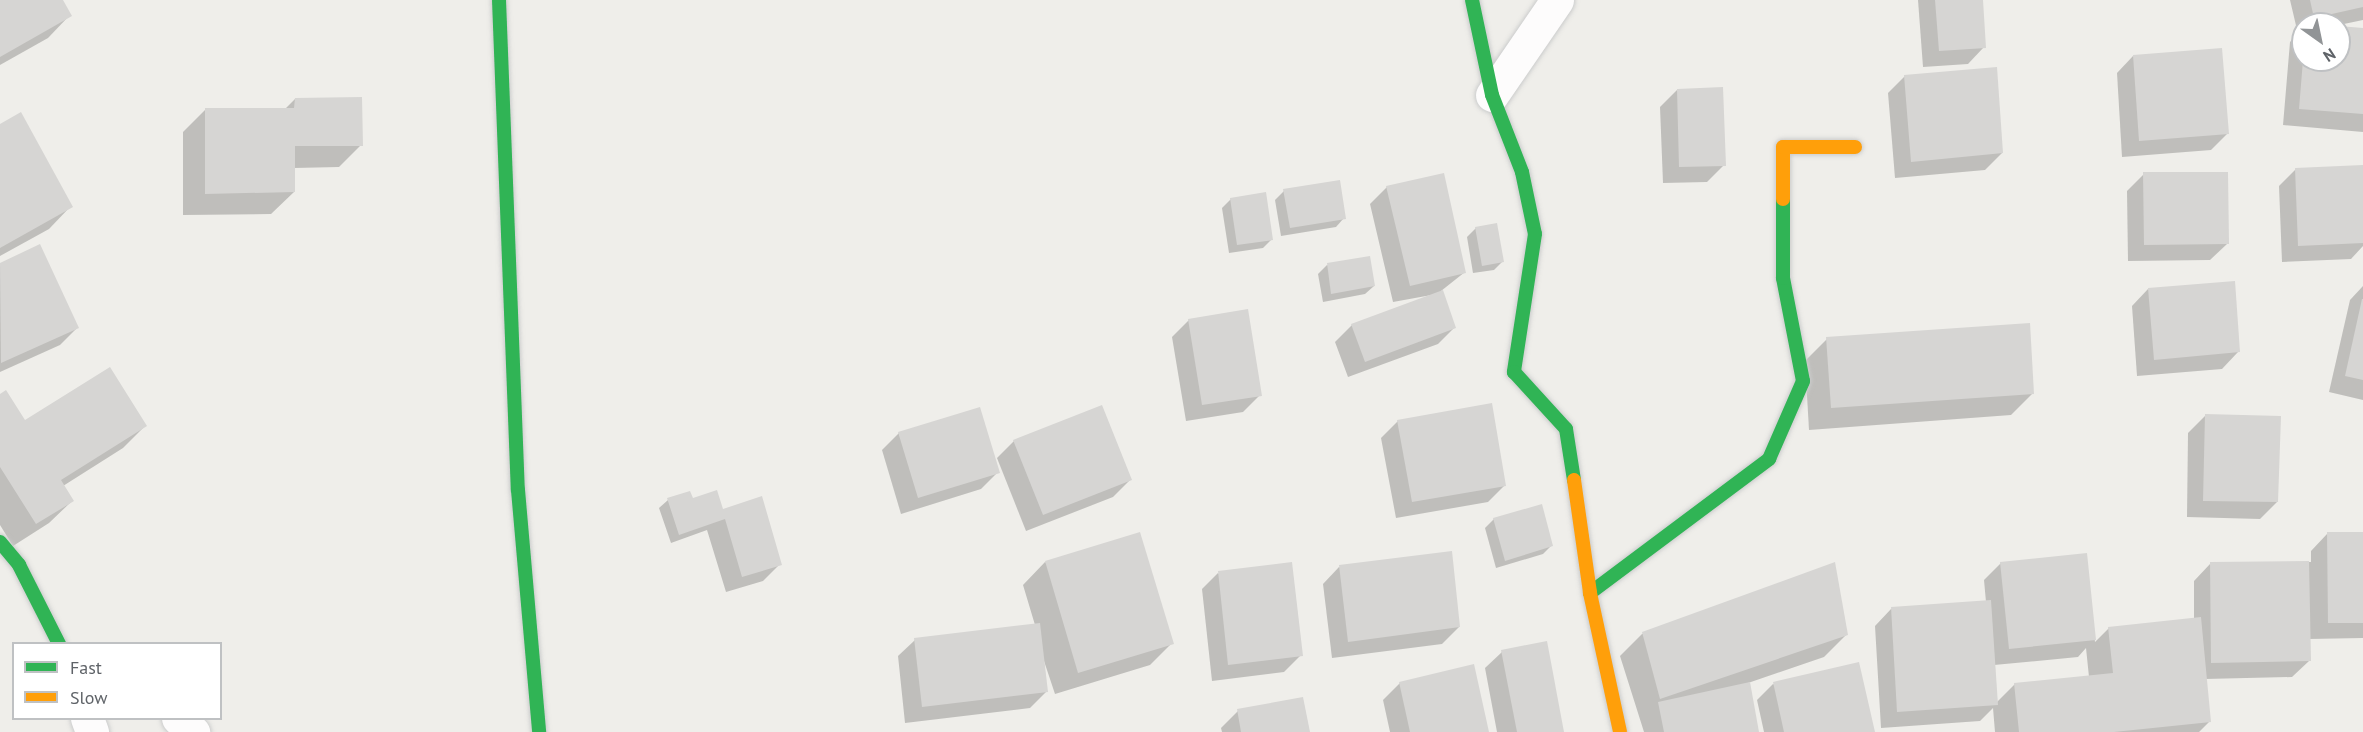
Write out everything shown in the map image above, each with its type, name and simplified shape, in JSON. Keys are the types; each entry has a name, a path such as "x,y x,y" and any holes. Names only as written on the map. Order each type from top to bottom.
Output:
{"street":[{"path":"499,0 518,490 539,732"},
{"path":"1472,0 1492,95 1522,172 1535,234 1514,372 1566,429 1590,593 1620,732"},
{"path":"1492,95 1557,0"},
{"path":"1590,593 1769,459 1803,381 1783,278 1784,147 1855,147"},
{"path":"0,542 19,566 58,642"},
{"path":"180,720 193,732"}],"building":[{"path":"0,0 63,0 72,16 0,57"},
{"path":"1935,0 1983,0 1986,48 1939,51"},
{"path":"2310,0 2363,0 2363,7 2341,12 2313,12"},
{"path":"2351,27 2363,28 2363,114 2299,109 2302,72 2351,72"},
{"path":"2222,48 2229,134 2139,141 2133,55"},
{"path":"1997,67 2003,153 1911,162 1904,75"},
{"path":"1723,87 1726,166 1679,167 1677,89"},
{"path":"362,97 363,146 295,146 295,192 205,194 205,108 294,108 295,98"},
{"path":"21,112 73,207 0,248 0,124"},
{"path":"2363,165 2363,243 2298,246 2295,168"},
{"path":"2143,172 2228,172 2229,244 2144,245"},
{"path":"1444,173 1466,273 1410,286 1386,186"},
{"path":"1340,180 1346,219 1290,228 1283,189"},
{"path":"1266,192 1273,240 1237,245 1230,198"},
{"path":"1497,223 1504,262 1482,266 1475,227"},
{"path":"40,244 79,328 1,363 0,263"},
{"path":"1370,256 1375,286 1331,294 1327,263"},
{"path":"2235,281 2240,352 2154,360 2148,288"},
{"path":"1443,290 1456,328 1365,362 1351,324"},
{"path":"2363,299 2363,380 2345,376"},
{"path":"1248,309 1262,396 1202,405 1188,319"},
{"path":"2030,323 2034,394 1831,408 1826,337"},
{"path":"110,367 147,426 61,480 74,501 36,524 0,467 0,394 6,390 25,420"},
{"path":"1492,403 1506,486 1412,502 1397,420"},
{"path":"1102,405 1132,480 1043,515 1013,440"},
{"path":"980,407 1000,473 918,498 898,432"},
{"path":"2205,414 2281,416 2278,502 2203,501"},
{"path":"717,490 723,509 762,496 782,565 742,577 725,519 679,535 667,498 690,491 693,498"},
{"path":"1542,504 1553,546 1505,561 1493,518"},
{"path":"1140,532 1174,644 1078,673 1045,561"},
{"path":"2327,532 2363,532 2363,623 2328,623"},
{"path":"1452,551 1460,627 1348,642 1339,565"},
{"path":"2087,553 2096,640 2009,649 2000,562"},
{"path":"2309,561 2311,661 2211,663 2210,562"},
{"path":"1292,562 1303,656 1228,665 1218,571"},
{"path":"1835,562 1848,635 1660,699 1642,632"},
{"path":"1991,600 1998,705 1897,712 1891,607"},
{"path":"2201,617 2211,722 2114,732 2019,732 2014,683 2113,673 2108,627"},
{"path":"1040,623 1048,692 922,707 914,638"},
{"path":"1547,641 1564,732 1517,732 1501,650"},
{"path":"1859,662 1875,732 1784,732 1773,682"},
{"path":"1474,664 1489,732 1410,732 1399,682"},
{"path":"1750,682 1759,732 1664,732 1658,702"},
{"path":"1303,697 1310,732 1241,732 1237,709"}],"traffic: fast":[{"path":"499,0 518,490 539,732"},
{"path":"1472,0 1492,95 1522,172 1535,234 1514,372 1566,429 1574,480"},
{"path":"1590,593 1769,459 1803,381 1783,278 1783,199"},
{"path":"0,542 19,565 58,642"}],"traffic: slow":[{"path":"1783,199 1783,147 1855,147"},
{"path":"1574,480 1590,593 1620,732"}]}
